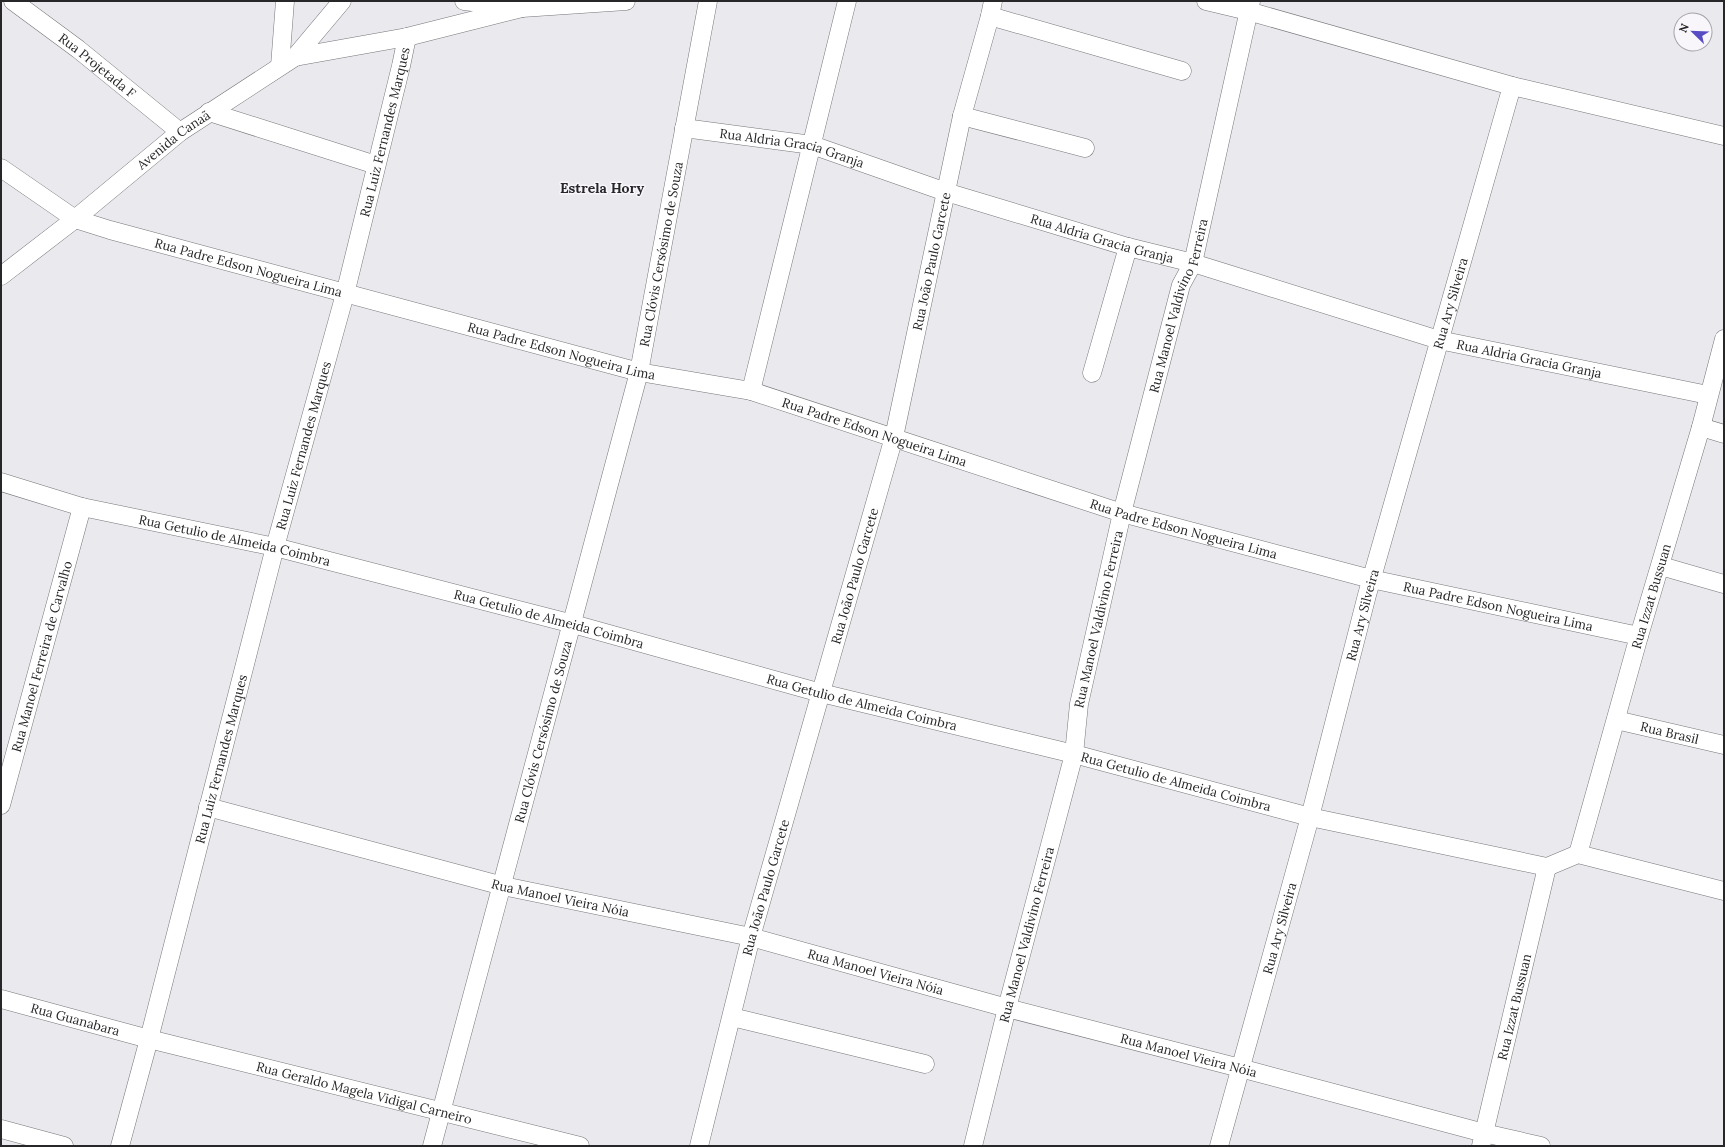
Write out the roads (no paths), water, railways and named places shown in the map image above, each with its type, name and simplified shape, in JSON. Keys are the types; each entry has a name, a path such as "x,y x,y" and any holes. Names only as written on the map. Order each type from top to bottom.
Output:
{"street":[{"name":"Rua Projetada F","path":"13,1 78,49 180,132"},
{"path":"285,1 287,61 407,37 522,8 626,1"},
{"name":"Avenida Canaã","path":"1,276 75,219 180,132 287,61 342,1"},
{"path":"464,1 522,8"},
{"name":"Rua Clóvis Cersósimo de Souza","path":"432,1146 503,886 639,372 708,1"},
{"path":"751,391 847,1"},
{"path":"1206,1 1249,6 1512,86 1724,136"},
{"name":"Rua Manoel Valdivino Ferreira","path":"973,1146 1007,1008 1074,754 1079,704 1122,513 1181,285 1192,263 1249,6"},
{"path":"991,8 1182,71"},
{"name":"Rua João Paulo Garcete","path":"699,1146 751,938 894,437 962,116 991,8"},
{"name":"Rua Luiz Fernandes Marques","path":"149,1039 275,547 345,294 407,37"},
{"name":"Rua Ary Silveira","path":"1219,1146 1310,817 1372,579 1512,86"},
{"path":"209,112 376,165"},
{"path":"962,116 1085,148"},
{"name":"Rua Aldria Gracia Granja","path":"684,128 812,145 946,192 1128,247 1192,263 1439,340 1708,395"},
{"path":"1,168 75,219"},
{"name":"Rua Padre Edson Nogueira Lima","path":"75,219 110,230 345,294 639,372 751,391 1122,513 1372,579 1639,636"},
{"path":"1092,373 1128,247"},
{"name":"Rua Izzat Bussuan","path":"1578,854 1724,339"},
{"path":"1700,427 1724,434"},
{"name":"Rua Getulio de Almeida Coimbra","path":"1,482 82,507 275,547 572,624 821,693 1074,754 1310,817 1547,867"},
{"name":"Rua Manoel Ferreira de Carvalho","path":"1,805 82,507"},
{"path":"1660,566 1724,584"},
{"name":"Rua Brasil","path":"1616,720 1724,745"},
{"name":"Rua Manoel Vieira Nóia","path":"208,807 503,886 751,938 1007,1008 1240,1068 1482,1140 1541,1146"},
{"path":"1547,867 1578,854 1724,891"},
{"name":"Rua Izzat Bussuan","path":"1482,1140 1547,867"},
{"name":"Rua Guanabara","path":"1,999 149,1039"},
{"path":"732,1017 925,1064"},
{"path":"120,1146 149,1039"},
{"name":"Rua Geraldo Magela Vidigal Carneiro","path":"149,1039 580,1146"},
{"path":"1,1129 64,1146"}],"district":[{"name":"Estrela Hory","path":"602,188"}]}
